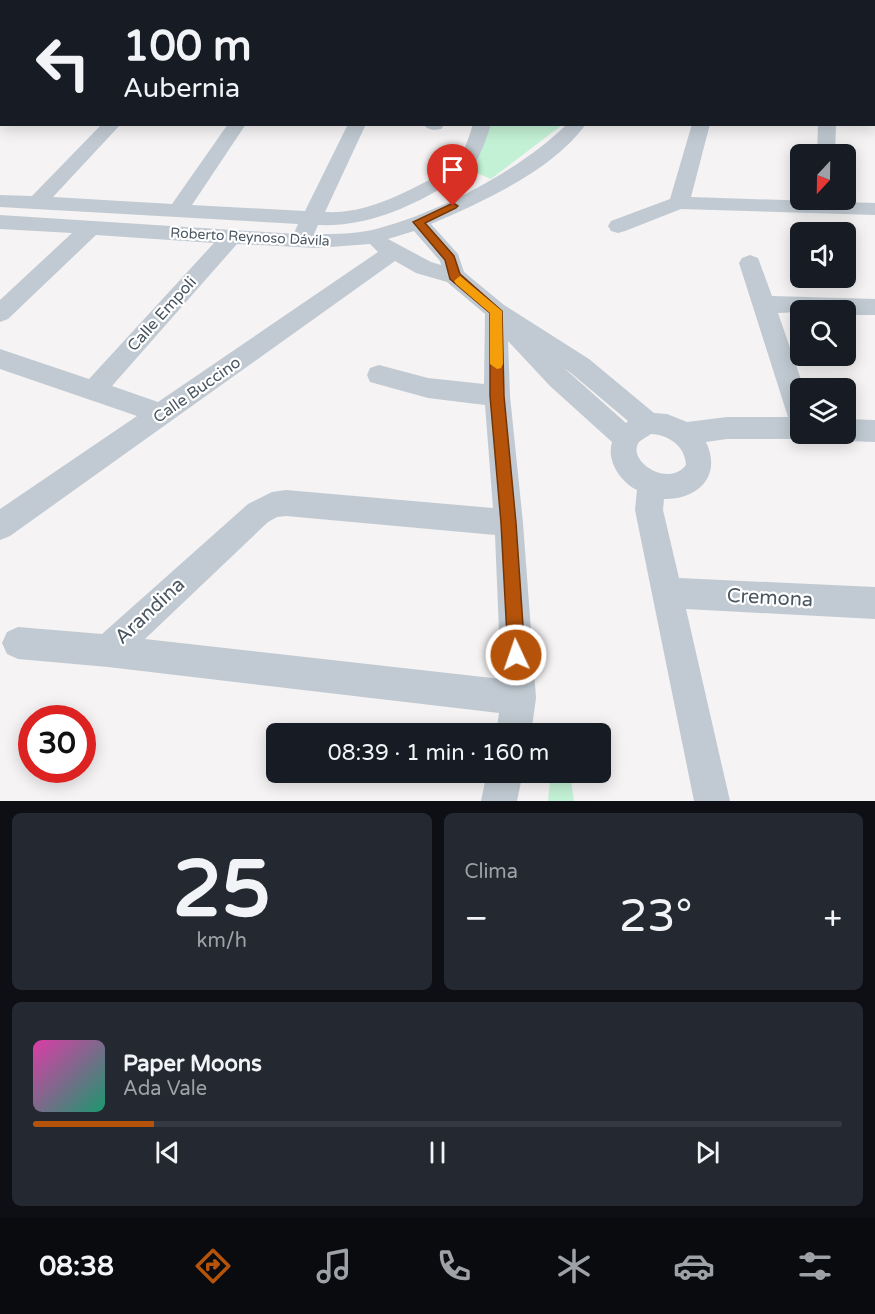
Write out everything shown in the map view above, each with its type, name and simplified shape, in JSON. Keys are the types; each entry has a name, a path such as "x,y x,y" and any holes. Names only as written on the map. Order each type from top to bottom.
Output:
{"street":[{"path":"38,202 110,126"},
{"path":"177,211 236,126"},
{"path":"298,241 356,126"},
{"name":"Roberto Reynoso Dávila","path":"0,201 177,211 314,212 338,219 374,212 432,188 460,171 478,139 482,126"},
{"name":"Roberto Reynoso Dávila","path":"0,222 298,241 342,241 369,237 418,222 487,189 560,142 575,126"},
{"path":"679,203 700,126"},
{"path":"826,126 826,144"},
{"path":"460,171 487,189"},
{"path":"618,226 679,203 790,203"},
{"path":"856,207 875,209"},
{"path":"418,222 450,259 454,276"},
{"path":"0,313 92,227"},
{"name":"Calle Empoli","path":"93,391 231,237"},
{"path":"369,237 424,268 454,276 496,311 580,366 648,423"},
{"name":"Calle Buccino","path":"0,526 393,252"},
{"path":"750,263 790,384"},
{"path":"763,304 875,307"},
{"path":"496,311 497,396 509,523 519,698 515,723"},
{"path":"496,311 559,379 625,438"},
{"path":"0,359 163,414"},
{"path":"379,375 428,388 497,396"},
{"path":"648,423 667,425 684,434 694,444 699,456 699,469 693,479 682,486 668,488 652,485 637,477 627,464 623,451 625,438 633,428 648,423"},
{"path":"684,434 727,428 790,428"},
{"path":"856,430 875,431"},
{"path":"652,485 649,510 712,801"},
{"name":"Arandina","path":"108,651 258,513 272,505 286,503 509,523"},
{"name":"Cremona","path":"666,593 875,603"},
{"path":"18,644 108,651"},
{"name":"Arandina","path":"108,651 519,698"},
{"path":"499,801 503,783"}],"green space":[{"path":"489,126 561,126 491,179 470,170"},
{"path":"550,783 571,783 574,801 548,801"}],"slow traffic":[{"path":"460,281 496,311 497,364"}],"route":[{"path":"453,206 418,222 450,259 454,276 496,311 497,396 509,523 516,655"}]}
